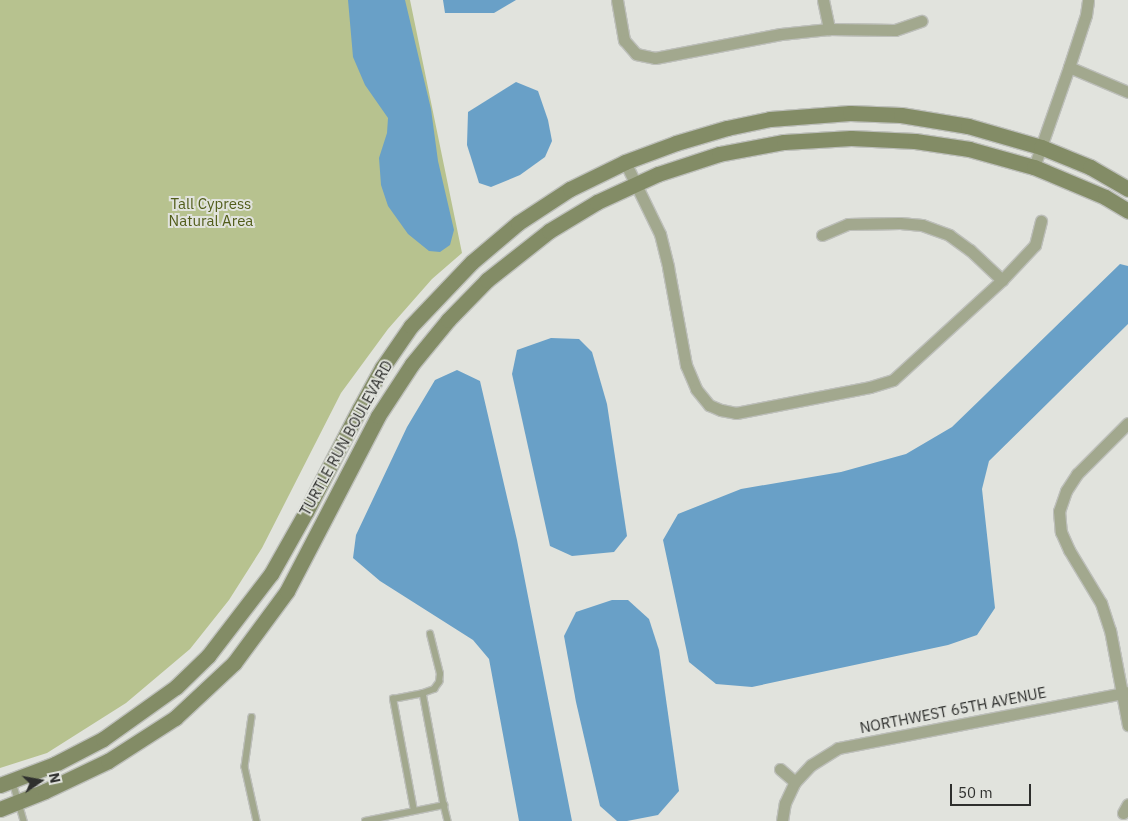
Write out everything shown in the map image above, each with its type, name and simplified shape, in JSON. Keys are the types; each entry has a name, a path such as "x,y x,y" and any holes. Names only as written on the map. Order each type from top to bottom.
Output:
{"street":[{"path":"617,0 624,40 636,54 655,58 781,34 829,29 894,30 921,22"},
{"path":"823,0 829,29"},
{"path":"1034,167 1086,15 1088,0"},
{"path":"1069,67 1128,92"},
{"name":"TURTLE RUN BOULEVARD","path":"6,783 55,764 103,739 176,687 208,656 271,574 306,512 364,400 411,326 472,262 518,224 570,189 625,162 676,143 727,128 770,119 850,113 901,115 968,126 1041,147 1090,167 1128,189"},
{"name":"TURTLE RUN BOULEVARD","path":"0,809 108,761 175,718 234,663 288,591 378,416 412,364 448,320 487,280 548,232 597,202 678,166 719,154 784,142 851,138 915,141 947,146 1034,167 1105,197 1128,211"},
{"path":"625,162 660,234 686,366 696,389 709,405 736,413 870,387 893,380 1002,280 1035,245 1041,221"},
{"path":"822,235 848,224 900,223 922,225 948,235 970,250 1002,280"},
{"path":"1128,423 1077,474 1066,491 1059,511 1061,532 1069,550 1101,603 1110,630 1126,692 1128,725"},
{"name":"NORTHWEST 65TH AVENUE","path":"782,821 785,803 795,782 811,765 838,748 1126,692"},
{"path":"780,770 795,782"}],"lane":[{"path":"414,811 393,699 434,689 439,682 440,674 430,634"},
{"path":"423,693 448,821"},
{"path":"252,717 245,767 257,821"},
{"path":"6,783 19,802 24,821"},
{"path":"365,821 444,805"}],"green space":[{"name":"Tall Cypress Natural Area","path":"0,0 410,0 462,253 432,279 388,329 341,393 262,548 229,600 190,649 126,703 47,753 0,768"}],"water":[{"path":"348,0 405,0 431,109 438,161 454,230 450,245 440,252 429,251 408,234 388,206 381,185 379,158 387,133 388,118 365,85 353,57"},
{"path":"443,0 516,0 494,13 445,13"},
{"path":"516,82 538,91 548,120 552,141 545,157 520,175 491,187 479,183 467,145 468,112"},
{"path":"1120,264 1128,266 1128,324 989,461 982,489 995,608 977,635 948,645 752,687 716,684 689,662 663,540 678,514 741,489 841,472 906,454 952,427"},
{"path":"551,338 579,339 592,352 607,404 627,536 614,552 572,556 550,546 512,374 517,350"},
{"path":"457,370 480,381 517,540 572,821 519,821 489,659 473,640 380,581 353,558 356,535 407,427 435,380"},
{"path":"612,600 628,600 649,619 659,650 679,791 658,815 627,821 617,821 600,806 576,702 564,636 576,612"}]}
